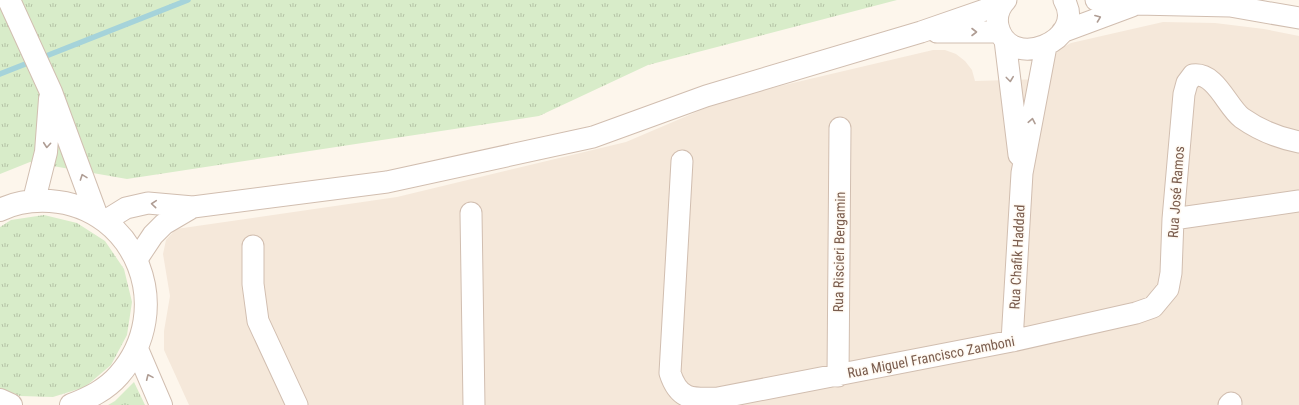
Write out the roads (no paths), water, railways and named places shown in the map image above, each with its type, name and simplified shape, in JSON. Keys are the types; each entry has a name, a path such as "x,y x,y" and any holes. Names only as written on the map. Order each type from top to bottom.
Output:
{"street":[{"path":"9,0 49,88 100,218"},
{"path":"921,32 1002,36 1014,46 1025,49 1035,49 1046,46 1055,40 1062,32 1068,18 1068,10 1064,0"},
{"path":"1096,0 1136,4 1230,6 1299,18"},
{"path":"100,218 126,208 148,203 193,207 387,182 593,137 706,96 921,32 1004,2"},
{"name":"Rua Chafik Haddad","path":"1004,2 998,13 998,23 1002,36 1022,174"},
{"path":"1062,32 1136,4"},
{"name":"Rua Chafik Haddad","path":"1012,341 1022,174 1046,46"},
{"name":"Rua José Ramos","path":"1168,289 1171,273 1184,94 1190,77 1199,74 1216,85 1241,117 1263,130 1299,142"},
{"path":"34,200 46,152 49,88"},
{"name":"Rua Riscieri Bergamin","path":"838,376 840,128"},
{"name":"Rua Miguel Francisco Zamboni","path":"682,161 670,373 674,386 684,395 695,399 718,398 838,376 1012,341 1136,313 1153,307 1168,289"},
{"path":"0,210 8,206 34,200 66,202 100,218 123,238 136,259 146,289 146,319 137,349 119,375 95,395 71,405"},
{"path":"1174,219 1299,201"},
{"path":"136,259 153,235 164,224 193,207"},
{"path":"471,213 474,405"},
{"path":"253,246 253,284 258,321 297,405"},
{"path":"137,349 161,405"},
{"path":"0,402 10,405"}],"waterway":[{"path":"41,58 188,0"},
{"path":"0,74 33,61"}]}
